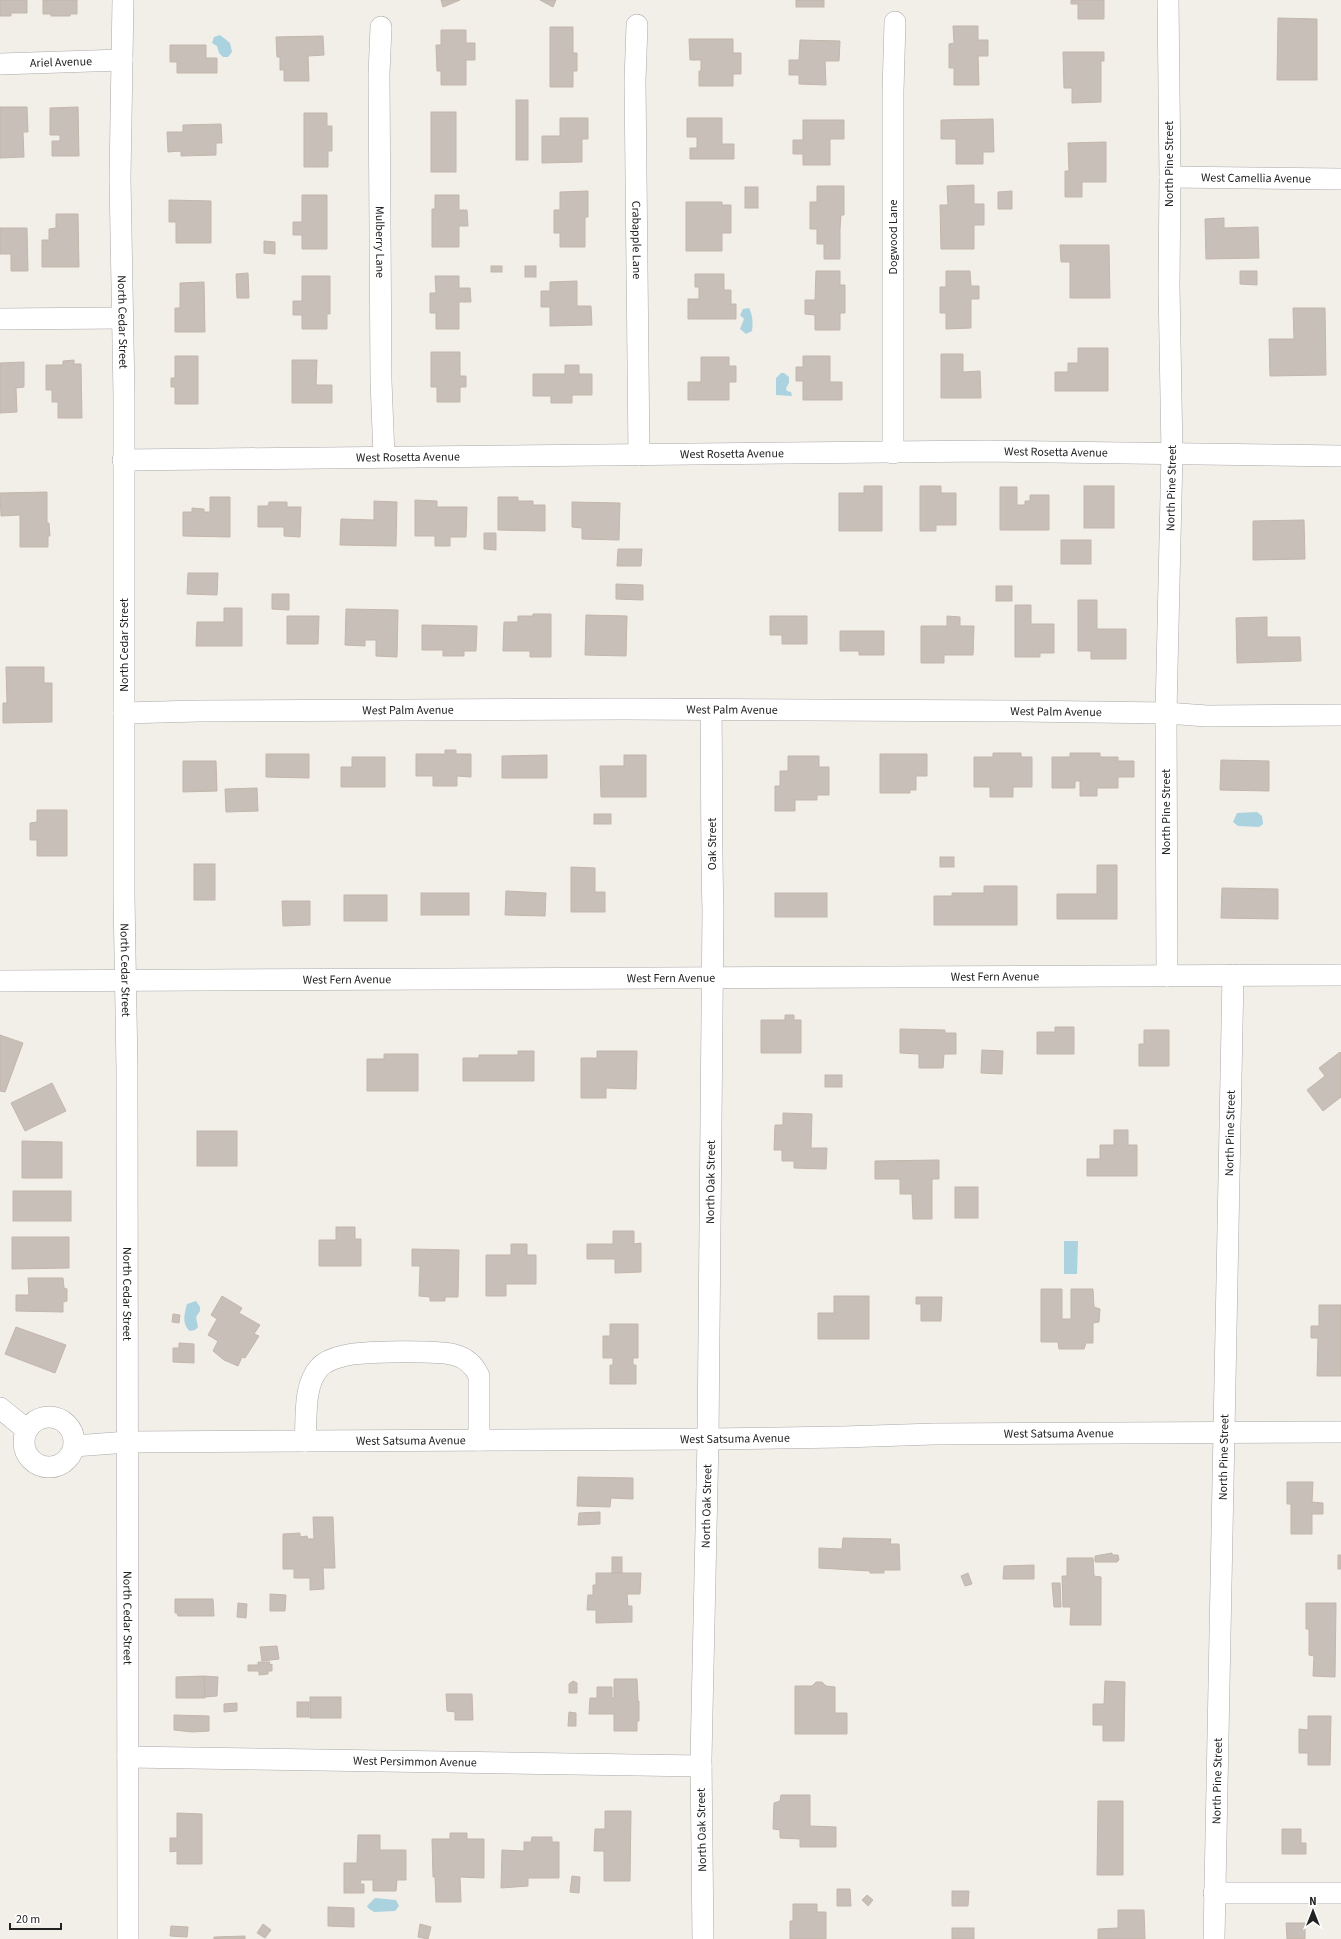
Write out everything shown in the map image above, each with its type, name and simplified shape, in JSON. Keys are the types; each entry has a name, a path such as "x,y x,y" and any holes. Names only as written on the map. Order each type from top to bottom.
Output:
{"street":[{"name":"North Cedar Street","path":"123,0 120,178 126,980 128,1939"},
{"name":"North Pine Street","path":"1167,976 1166,713 1172,453 1168,286 1170,177 1168,0"},
{"name":"Dogwood Lane","path":"893,453 893,91 895,22"},
{"name":"Crabapple Lane","path":"638,25 635,97 639,455"},
{"name":"Mulberry Lane","path":"381,27 379,74 381,373 384,456"},
{"name":"Ariel Avenue","path":"0,64 122,60"},
{"name":"West Camellia Avenue","path":"1170,177 1341,180"},
{"path":"0,319 122,318"},
{"name":"West Rosetta Avenue","path":"123,460 384,456 893,453 986,450 1341,456"},
{"name":"West Palm Avenue","path":"124,713 198,711 600,709 711,711 1019,711 1166,713 1207,716 1341,715"},
{"name":"Oak Street","path":"711,711 713,788 711,846 713,910 712,978"},
{"name":"North Pine Street","path":"1214,1939 1233,975"},
{"name":"West Fern Avenue","path":"0,981 1341,975"},
{"name":"North Oak Street","path":"703,1939 701,1766 708,1439 712,978"},
{"path":"305,1441 308,1394 311,1378 319,1367 330,1360 356,1354 440,1353 455,1355 475,1367 479,1376 479,1440"},
{"path":"0,1408 27,1430"},
{"path":"48,1417 57,1418 69,1426 73,1434 74,1446 71,1456 65,1462 56,1466 40,1466 27,1454 24,1446 24,1438 27,1430 38,1420 48,1417"},
{"name":"West Satsuma Avenue","path":"74,1446 128,1442 708,1439 934,1434 1341,1432"},
{"name":"West Persimmon Avenue","path":"128,1757 701,1766"},
{"path":"1214,1893 1341,1893"}],"water":[{"path":"220,35 230,43 232,52 228,57 223,57 219,53 217,46 212,43 214,37"},
{"path":"749,308 753,325 752,331 746,334 740,329 744,319 740,315 743,309"},
{"path":"781,373 784,373 789,377 789,383 786,388 787,391 791,392 792,396 776,395 776,378"},
{"path":"1257,812 1262,816 1263,824 1259,827 1238,826 1233,822 1237,813"},
{"path":"1064,1241 1078,1241 1077,1274 1064,1274"},
{"path":"196,1301 200,1307 200,1311 196,1317 198,1327 195,1330 190,1331 185,1325 185,1311 187,1304"},
{"path":"375,1898 396,1900 399,1906 395,1911 374,1912 367,1906"}],"building":[{"path":"0,0 27,0 27,13 11,13 11,16 0,16"},
{"path":"43,0 77,0 77,14 70,14 70,16 51,16 51,14 43,14"},
{"path":"441,0 460,0 443,7"},
{"path":"540,0 556,0 553,7"},
{"path":"796,0 824,0 824,7 796,7"},
{"path":"1071,0 1104,0 1104,19 1078,19 1078,4 1071,4"},
{"path":"1278,18 1317,19 1317,80 1277,80"},
{"path":"953,26 978,26 978,40 988,40 988,56 978,56 979,85 954,85 954,68 949,68 949,44 954,43"},
{"path":"550,27 573,27 573,53 577,53 577,71 573,71 573,87 550,87"},
{"path":"441,30 466,30 466,43 475,43 475,60 466,60 466,85 441,85 441,71 437,71 436,45 441,45"},
{"path":"323,36 324,55 308,56 309,81 284,81 284,70 280,70 280,57 277,57 276,37"},
{"path":"689,39 733,39 733,53 741,53 741,74 733,74 733,86 699,86 701,60 690,60"},
{"path":"800,40 840,41 839,61 825,61 826,85 799,84 799,75 789,75 789,60 799,60"},
{"path":"170,45 206,45 206,58 217,58 217,73 177,73 177,62 170,62"},
{"path":"1063,52 1104,52 1104,61 1101,61 1101,102 1072,103 1072,88 1064,88"},
{"path":"516,100 528,100 528,160 516,160"},
{"path":"0,107 27,107 28,132 23,132 24,157 0,158"},
{"path":"78,107 79,156 52,156 52,141 60,141 60,135 50,135 50,108"},
{"path":"431,112 456,112 456,172 431,172"},
{"path":"304,113 327,113 327,126 332,126 332,151 328,151 328,167 304,167"},
{"path":"560,118 588,118 588,139 582,139 582,162 542,163 542,136 560,136"},
{"path":"687,118 722,118 722,144 734,144 734,159 690,159 690,148 697,148 697,137 687,137"},
{"path":"993,119 994,152 983,152 983,164 956,164 956,139 941,139 941,120"},
{"path":"803,120 844,120 844,139 830,139 830,165 803,165 803,154 793,154 793,140 803,140"},
{"path":"221,124 222,143 216,143 216,155 181,156 181,151 168,152 167,132 183,132 183,125"},
{"path":"1106,142 1106,182 1082,182 1082,197 1065,197 1065,171 1069,171 1068,143"},
{"path":"974,185 974,204 984,204 984,225 974,225 974,249 941,249 940,205 948,205 947,186"},
{"path":"817,186 844,186 844,215 841,215 840,229 840,259 824,259 824,244 817,244 817,229 810,229 810,202 817,202"},
{"path":"745,187 758,187 758,208 745,208"},
{"path":"588,191 588,217 585,217 585,247 560,247 560,233 554,233 554,210 560,210 560,192"},
{"path":"1012,191 1012,209 998,209 998,192"},
{"path":"302,195 327,195 327,249 302,249 302,235 293,235 293,222 302,222"},
{"path":"435,195 459,195 459,210 467,210 468,226 459,226 459,247 432,247 432,209 435,209"},
{"path":"169,200 211,201 211,243 176,243 176,222 169,222"},
{"path":"686,202 722,202 722,205 731,205 731,233 722,233 722,251 686,251"},
{"path":"56,214 78,214 79,267 42,267 42,240 49,240 49,229 56,228"},
{"path":"1224,218 1224,228 1258,227 1259,258 1206,259 1205,219"},
{"path":"0,228 27,228 28,271 11,271 11,254 0,254"},
{"path":"264,241 275,242 275,254 264,253"},
{"path":"1060,245 1109,245 1110,298 1070,298 1070,262 1061,262"},
{"path":"491,266 502,266 502,272 491,272"},
{"path":"525,266 536,266 536,277 525,277"},
{"path":"816,271 840,271 840,285 845,285 845,313 840,313 840,330 815,330 815,315 805,314 805,300 815,300"},
{"path":"946,271 970,271 971,286 979,286 979,299 971,299 971,328 946,329 946,313 940,313 940,287 946,287"},
{"path":"1240,271 1257,271 1257,285 1240,284"},
{"path":"248,273 249,298 237,298 236,274"},
{"path":"695,274 724,274 724,290 731,290 731,304 736,304 736,319 688,319 688,299 699,299 699,287 695,287"},
{"path":"302,276 330,276 330,314 327,314 327,329 302,329 302,315 293,315 293,301 302,301"},
{"path":"435,276 459,276 459,288 470,288 471,302 459,302 459,329 436,329 436,313 430,313 430,293 436,293"},
{"path":"577,281 577,306 591,306 592,325 550,326 550,307 541,307 541,291 550,291 550,282"},
{"path":"204,282 205,332 175,332 175,308 180,308 180,283"},
{"path":"1293,308 1325,308 1326,375 1270,376 1269,339 1294,339"},
{"path":"1078,348 1108,348 1108,391 1055,391 1055,372 1068,372 1068,363 1078,363"},
{"path":"431,352 460,352 460,376 466,376 466,387 460,387 460,402 437,402 437,387 431,387"},
{"path":"941,354 963,354 963,372 980,371 981,398 941,398"},
{"path":"175,356 198,356 198,404 175,404 175,387 171,387 171,378 175,378"},
{"path":"803,356 830,356 830,382 842,382 842,400 803,400 803,381 796,381 796,367 803,367"},
{"path":"701,357 729,357 729,366 736,366 736,382 729,382 729,400 688,400 688,382 701,382"},
{"path":"74,360 74,364 81,364 82,418 58,418 58,402 52,402 52,390 46,390 46,365 63,365 63,361"},
{"path":"292,360 317,360 316,385 332,385 332,403 292,403"},
{"path":"24,362 24,387 16,388 17,412 0,413 0,363"},
{"path":"565,365 579,365 579,374 592,374 592,395 572,395 572,403 551,403 551,396 533,396 533,374 565,374"},
{"path":"864,486 882,486 882,531 839,531 839,493 864,493"},
{"path":"920,486 941,486 941,493 956,493 956,525 936,525 936,531 920,531"},
{"path":"1084,486 1114,486 1114,528 1084,528"},
{"path":"1000,487 1017,487 1017,505 1025,505 1025,501 1030,501 1030,495 1049,495 1049,530 1000,530"},
{"path":"47,492 47,523 49,523 50,536 48,536 48,547 20,547 20,515 1,516 0,493"},
{"path":"210,497 230,497 230,537 183,536 183,512 192,512 192,508 204,509 204,512 210,512"},
{"path":"498,497 518,497 518,501 533,501 533,505 545,505 545,531 498,530"},
{"path":"415,500 437,501 437,507 467,507 466,537 450,537 450,546 435,546 435,536 415,536"},
{"path":"374,501 397,502 396,546 340,545 341,519 374,520"},
{"path":"269,502 287,502 287,507 301,507 300,537 284,536 284,527 258,527 258,506 268,506"},
{"path":"572,502 620,503 619,540 582,539 582,528 572,527"},
{"path":"1304,520 1305,559 1253,560 1253,521"},
{"path":"484,533 496,533 496,550 484,549"},
{"path":"1061,540 1091,540 1091,564 1061,564"},
{"path":"618,549 642,549 641,566 617,566"},
{"path":"188,573 218,573 217,595 187,594"},
{"path":"616,584 643,585 643,600 616,599"},
{"path":"996,586 1012,586 1012,601 996,601"},
{"path":"272,594 289,594 289,610 272,609"},
{"path":"1078,600 1097,600 1097,629 1126,629 1126,659 1091,659 1091,651 1078,651"},
{"path":"1015,605 1031,605 1031,624 1054,624 1054,653 1040,653 1040,657 1015,657"},
{"path":"224,608 242,608 242,646 196,646 197,622 224,622"},
{"path":"346,609 398,610 397,657 376,656 376,640 365,640 365,646 345,645"},
{"path":"533,614 551,614 551,657 530,657 530,651 503,651 504,622 518,622 518,616 533,616"},
{"path":"586,615 627,616 626,656 585,655"},
{"path":"287,616 319,616 318,644 287,644"},
{"path":"770,616 807,616 807,644 782,644 782,635 770,635"},
{"path":"947,616 960,617 960,626 974,626 973,655 944,655 944,663 921,663 921,626 947,626"},
{"path":"1267,617 1267,637 1300,637 1301,661 1237,663 1236,618"},
{"path":"422,625 477,626 476,651 464,651 464,656 443,656 443,650 422,650"},
{"path":"840,631 884,631 884,655 859,655 859,651 840,651"},
{"path":"6,667 44,667 44,683 52,683 52,722 3,723 3,703 7,703"},
{"path":"445,750 456,750 456,754 471,754 471,777 457,776 457,786 433,786 433,776 416,776 416,754 445,754"},
{"path":"993,753 1021,753 1021,757 1032,757 1032,787 1013,787 1013,797 990,797 990,787 974,787 974,757 993,757"},
{"path":"1070,753 1100,753 1100,757 1118,757 1118,761 1134,761 1134,777 1118,777 1118,788 1097,788 1097,796 1080,796 1080,781 1075,781 1075,788 1052,788 1052,757 1070,757"},
{"path":"266,754 309,754 309,778 266,777"},
{"path":"880,754 927,754 927,776 916,776 916,790 910,790 910,793 880,793"},
{"path":"547,755 547,778 502,778 502,756"},
{"path":"624,755 646,755 646,797 601,797 600,766 624,766"},
{"path":"788,756 819,756 819,767 829,767 829,795 817,795 817,800 795,800 795,811 775,811 775,786 780,786 780,771 788,771"},
{"path":"352,757 385,757 385,787 341,787 341,767 352,767"},
{"path":"1221,760 1269,761 1269,791 1220,790"},
{"path":"183,761 216,761 217,791 183,792"},
{"path":"257,788 258,811 226,812 225,789"},
{"path":"37,810 67,810 67,856 37,856 37,840 30,840 30,823 37,822"},
{"path":"594,814 611,814 611,824 594,824"},
{"path":"940,857 954,857 954,867 940,867"},
{"path":"194,864 215,864 215,900 194,900"},
{"path":"1097,865 1117,865 1117,919 1057,919 1057,894 1097,894"},
{"path":"571,867 595,868 595,892 605,892 605,912 571,912"},
{"path":"984,886 1017,886 1017,925 934,925 934,896 952,896 952,893 984,893"},
{"path":"1222,888 1278,889 1278,919 1221,918"},
{"path":"506,891 546,893 545,916 505,915"},
{"path":"421,893 469,893 469,915 421,915"},
{"path":"775,893 827,893 827,917 775,917"},
{"path":"344,895 387,895 387,921 344,921"},
{"path":"282,901 310,901 310,925 283,926"},
{"path":"785,1015 794,1015 794,1020 801,1020 801,1053 761,1053 761,1020 785,1020"},
{"path":"1055,1027 1074,1027 1074,1054 1037,1054 1037,1032 1055,1032"},
{"path":"900,1029 945,1030 945,1033 956,1033 956,1054 944,1054 943,1068 919,1068 919,1054 900,1053"},
{"path":"1144,1030 1169,1030 1169,1066 1139,1066 1139,1044 1144,1044"},
{"path":"0,1035 23,1043 5,1092 0,1091"},
{"path":"982,1050 1003,1051 1002,1074 981,1073"},
{"path":"518,1051 534,1051 534,1081 463,1081 463,1058 479,1058 479,1055 518,1055"},
{"path":"597,1051 637,1051 636,1089 606,1088 606,1098 581,1098 581,1058 597,1058"},
{"path":"1340,1052 1341,1097 1323,1111 1307,1090 1325,1076 1319,1068"},
{"path":"384,1054 418,1054 418,1091 367,1091 367,1059 384,1059"},
{"path":"825,1075 842,1075 842,1087 825,1087"},
{"path":"52,1083 66,1111 25,1131 11,1103"},
{"path":"783,1113 812,1114 811,1148 827,1148 826,1169 794,1168 794,1161 782,1161 782,1150 774,1150 775,1125 783,1125"},
{"path":"1114,1130 1128,1130 1128,1145 1137,1145 1137,1176 1087,1176 1087,1159 1100,1159 1100,1145 1114,1145"},
{"path":"197,1131 237,1131 237,1166 197,1166"},
{"path":"22,1141 62,1142 62,1178 22,1178"},
{"path":"939,1160 939,1179 932,1179 932,1219 913,1219 912,1194 900,1194 900,1179 875,1179 875,1161"},
{"path":"955,1187 978,1187 978,1218 955,1218"},
{"path":"13,1191 71,1191 71,1221 13,1221"},
{"path":"336,1227 355,1227 355,1239 361,1239 361,1266 319,1266 319,1240 336,1240"},
{"path":"613,1231 634,1231 634,1244 641,1243 641,1272 615,1273 615,1259 587,1259 587,1244 613,1244"},
{"path":"12,1237 69,1237 69,1268 12,1269"},
{"path":"511,1244 527,1244 527,1255 536,1255 536,1284 506,1284 506,1296 486,1296 486,1255 511,1255"},
{"path":"412,1249 459,1250 458,1297 445,1297 445,1301 430,1301 430,1297 419,1296 420,1266 412,1266"},
{"path":"28,1278 63,1278 64,1288 67,1289 67,1301 63,1302 63,1312 16,1311 16,1295 29,1295"},
{"path":"1041,1289 1062,1289 1062,1319 1071,1319 1071,1289 1093,1289 1094,1307 1100,1309 1099,1322 1093,1323 1093,1343 1086,1343 1084,1349 1059,1349 1058,1342 1041,1342"},
{"path":"222,1296 242,1308 239,1313 260,1325 254,1334 259,1336 245,1358 242,1357 238,1366 224,1360 213,1351 218,1341 208,1335 217,1319 211,1315"},
{"path":"834,1296 869,1296 869,1339 818,1339 818,1313 834,1313"},
{"path":"916,1297 942,1297 941,1321 921,1321 921,1304 916,1304"},
{"path":"1319,1305 1341,1305 1341,1376 1317,1376 1318,1338 1311,1338 1311,1326 1319,1326"},
{"path":"173,1314 180,1315 179,1323 172,1322"},
{"path":"610,1324 638,1324 638,1358 633,1358 633,1365 636,1365 636,1384 610,1384 610,1365 613,1365 613,1358 603,1358 603,1336 610,1336"},
{"path":"16,1327 66,1345 55,1373 5,1354"},
{"path":"179,1343 194,1344 194,1363 173,1362 173,1348 179,1348"},
{"path":"578,1477 633,1478 633,1499 611,1498 610,1507 577,1506"},
{"path":"1287,1482 1313,1482 1312,1502 1323,1503 1323,1514 1312,1514 1312,1534 1291,1534 1291,1504 1287,1504"},
{"path":"600,1512 600,1524 578,1525 579,1513"},
{"path":"313,1517 333,1517 335,1568 323,1568 324,1589 310,1590 310,1578 294,1578 294,1569 283,1569 283,1534 300,1533 300,1537 307,1536 308,1539 314,1539"},
{"path":"843,1538 891,1539 890,1544 899,1544 900,1570 884,1570 884,1573 870,1573 870,1571 819,1568 819,1548 842,1549"},
{"path":"1112,1553 1112,1555 1118,1555 1119,1560 1117,1562 1095,1562 1095,1556"},
{"path":"1338,1555 1341,1555 1341,1569 1338,1569"},
{"path":"612,1557 622,1557 622,1573 612,1573"},
{"path":"1067,1558 1093,1558 1094,1576 1101,1577 1101,1625 1070,1625 1071,1607 1063,1607 1062,1576 1067,1576"},
{"path":"1034,1565 1034,1579 1003,1579 1004,1566"},
{"path":"596,1573 641,1573 640,1594 627,1594 628,1606 632,1606 632,1622 596,1623 596,1610 587,1610 588,1595 593,1595 593,1585 596,1585"},
{"path":"968,1573 972,1584 965,1586 961,1576"},
{"path":"1052,1583 1060,1583 1061,1607 1054,1607"},
{"path":"270,1594 286,1595 285,1611 270,1611"},
{"path":"175,1599 213,1599 214,1616 178,1616 177,1613 175,1613"},
{"path":"238,1603 247,1604 246,1618 237,1617"},
{"path":"1306,1603 1336,1603 1335,1677 1313,1676 1314,1656 1309,1655 1309,1629 1306,1629"},
{"path":"277,1646 279,1659 262,1661 260,1647"},
{"path":"258,1662 270,1662 269,1665 272,1664 272,1671 268,1671 268,1674 259,1675 259,1671 248,1671 248,1665 258,1665"},
{"path":"204,1676 205,1698 176,1698 176,1677"},
{"path":"204,1676 218,1677 217,1696 205,1697"},
{"path":"614,1679 637,1679 639,1721 637,1721 637,1731 614,1731 614,1714 589,1714 590,1698 597,1698 597,1687 612,1687 612,1698 614,1698"},
{"path":"573,1681 577,1683 577,1693 569,1693 569,1684"},
{"path":"1105,1681 1125,1682 1124,1741 1103,1741 1103,1725 1093,1725 1093,1704 1104,1704"},
{"path":"816,1682 822,1682 826,1686 835,1687 835,1713 847,1713 847,1734 795,1734 795,1686 812,1686"},
{"path":"446,1694 472,1694 473,1720 455,1720 455,1712 447,1711"},
{"path":"310,1697 341,1697 341,1718 310,1718"},
{"path":"297,1702 309,1702 309,1717 297,1717"},
{"path":"237,1703 237,1711 224,1712 224,1704"},
{"path":"569,1712 576,1713 576,1726 568,1726"},
{"path":"174,1715 209,1716 209,1731 192,1732 174,1730"},
{"path":"1308,1716 1331,1716 1330,1765 1308,1765 1308,1753 1299,1753 1299,1729 1308,1730"},
{"path":"781,1795 810,1795 810,1826 836,1827 836,1847 800,1847 800,1839 780,1838 780,1830 773,1829 774,1803 780,1801"},
{"path":"1098,1801 1123,1801 1123,1875 1097,1875"},
{"path":"605,1811 631,1811 630,1881 604,1881 604,1851 594,1851 595,1829 605,1829"},
{"path":"177,1813 202,1814 202,1864 177,1864 177,1851 170,1852 170,1838 177,1838"},
{"path":"1282,1829 1301,1829 1301,1843 1306,1843 1306,1854 1282,1854"},
{"path":"450,1833 467,1833 467,1839 484,1839 484,1878 460,1877 461,1902 436,1902 435,1877 433,1877 432,1839 450,1839"},
{"path":"358,1835 380,1835 380,1850 406,1850 406,1880 397,1880 396,1891 373,1891 373,1880 361,1880 360,1884 364,1884 364,1893 344,1893 344,1863 357,1863"},
{"path":"532,1837 552,1837 552,1842 559,1842 559,1878 528,1878 528,1886 501,1888 502,1850 524,1851 524,1842 531,1842"},
{"path":"572,1876 580,1877 579,1893 570,1892"},
{"path":"837,1889 850,1889 851,1906 837,1906"},
{"path":"952,1891 969,1891 968,1906 952,1906"},
{"path":"867,1895 873,1900 868,1906 862,1900"},
{"path":"793,1904 817,1904 817,1912 826,1912 826,1939 790,1939 790,1921 793,1921"},
{"path":"328,1907 354,1908 354,1927 328,1926"},
{"path":"1118,1910 1144,1910 1145,1939 1098,1939 1098,1929 1118,1928"},
{"path":"1286,1923 1305,1923 1305,1939 1287,1939"},
{"path":"263,1924 271,1930 265,1938 257,1933"},
{"path":"420,1924 431,1927 428,1939 418,1937"},
{"path":"171,1926 188,1927 187,1937 170,1936"},
{"path":"952,1928 974,1928 974,1939 952,1939"},
{"path":"245,1936 245,1939 214,1939 214,1937"}]}
